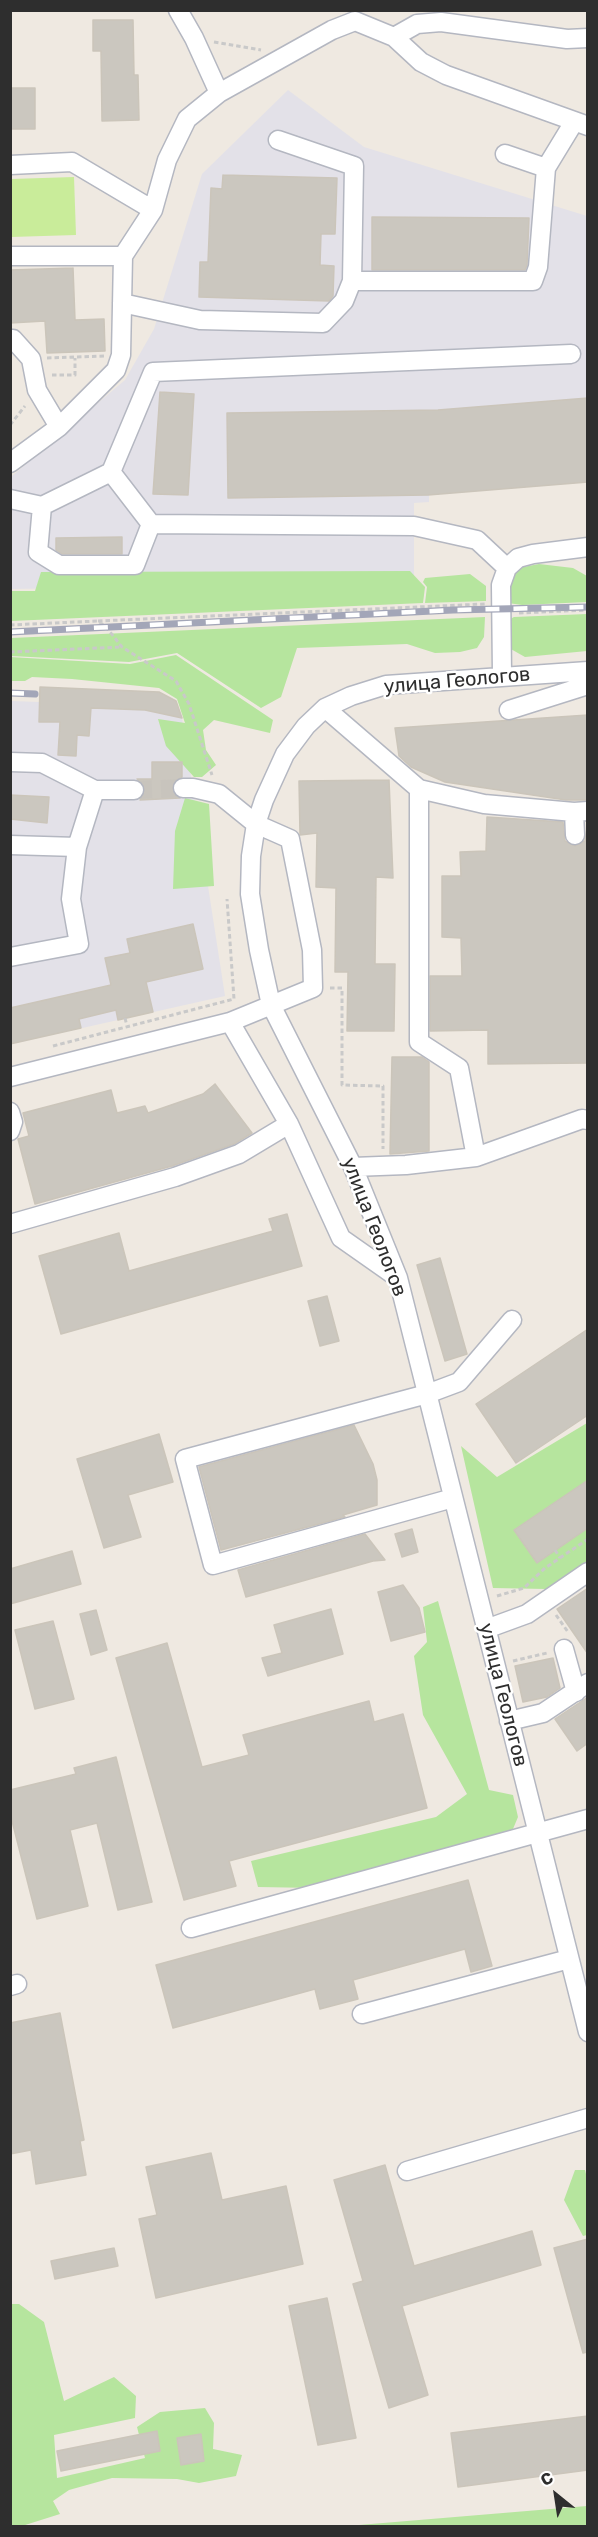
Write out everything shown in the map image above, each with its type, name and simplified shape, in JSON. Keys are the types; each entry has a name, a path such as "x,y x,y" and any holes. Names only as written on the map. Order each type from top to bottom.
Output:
{"street":[{"path":"178,10 194,38 219,93"},
{"path":"10,463 59,427 116,370 121,355 123,256 153,210 167,160 187,119 219,93 354,16 394,37 421,62 446,75 581,124 546,168 538,267 533,281 352,281"},
{"path":"394,37 417,24 441,22 567,39 588,38"},
{"path":"122,303 200,320 322,323 344,301 352,281 354,166 278,140"},
{"path":"505,154 546,168"},
{"path":"10,165 72,162 153,210"},
{"path":"10,256 123,256"},
{"path":"10,339 13,339 35,375 59,427"},
{"path":"10,499 42,506 111,472 153,372 571,354"},
{"path":"111,472 151,524"},
{"path":"42,506 38,552 59,565 135,565 151,524"},
{"path":"151,524 414,525 477,540 507,568"},
{"path":"502,675 501,585 507,568 518,558 533,554 588,548"},
{"name":"улица Геологов","path":"588,671 502,675 386,685 351,696 325,708 306,726 285,754 264,800 256,824 251,856 250,894 271,1005 353,1167 398,1278 588,2032"},
{"path":"509,710 588,684"},
{"path":"325,708 419,789 484,804 581,812 575,835"},
{"path":"10,762 42,763 95,790 134,790"},
{"path":"10,1077 230,1022 313,988 312,950 290,840 256,824 219,794 183,788"},
{"path":"419,789 419,1042 459,1068 476,1156"},
{"path":"10,957 79,944 71,899 77,847 95,790"},
{"path":"10,845 77,847"},
{"path":"230,1022 289,1124 340,1238 398,1278"},
{"path":"10,1112 13,1122 10,1131"},
{"path":"353,1167 476,1156 582,1119 588,1120"},
{"path":"10,1224 175,1177 238,1154 289,1124"},
{"path":"453,1498 213,1565 185,1459 427,1394 459,1382 512,1320"},
{"path":"486,1629 527,1614 588,1572"},
{"path":"509,1721 543,1713 582,1687 564,1649"},
{"path":"191,1928 588,1818"},
{"path":"362,2014 569,1959"},
{"path":"406,2171 588,2118"}],"path":[{"path":"194,38 286,55"},
{"path":"10,425 35,375 75,358 121,355"},
{"path":"35,375 75,375 75,358"},
{"path":"10,625 502,609 588,610"},
{"path":"98,621 106,627 122,647 176,681 189,704 208,764"},
{"path":"10,652 122,647"},
{"path":"44,1049 234,999 227,899"},
{"path":"313,988 342,988 342,1085 383,1086 383,1166"},
{"path":"125,1018 127,1026"},
{"path":"491,1598 524,1588 545,1568 588,1539"},
{"path":"555,1550 560,1558"},
{"path":"508,1662 564,1649 573,1640 551,1608"}],"shaded area":[{"path":"288,90 364,147 587,216 587,482 429,495 429,502 414,503 414,583 11,589 12,476 125,380 154,329 202,174"},
{"path":"40,687 159,692 176,701 182,718 225,996 11,1044 11,701 39,702"}],"green space":[{"path":"74,177 76,235 11,237 11,179"},
{"path":"539,564 573,568 587,576 587,602 522,605 508,603 507,582 518,568"},
{"path":"410,571 425,587 423,603 11,621 10,591 35,591 41,572"},
{"path":"470,574 486,586 486,601 425,603 427,587 423,582 425,578"},
{"path":"587,614 587,651 525,657 509,648 508,620 514,617"},
{"path":"485,617 484,637 477,648 460,652 435,653 407,644 297,648 281,697 261,708 177,653 129,662 11,656 11,638"},
{"path":"176,655 273,720 270,733 214,720 203,730 206,750 216,765 202,777 194,777 166,746 158,719 185,723 177,699 159,688 32,677 25,681 11,681 10,657 130,664"},
{"path":"185,798 209,804 214,886 173,889 175,831"},
{"path":"587,1423 587,1561 546,1589 493,1588 461,1446 497,1477"},
{"path":"438,1601 489,1790 513,1795 518,1817 510,1836 316,1888 258,1887 251,1861 436,1817 467,1794 423,1715 414,1656 427,1642 423,1607"},
{"path":"575,2170 585,2170 587,2178 587,2235 583,2236 564,2200"},
{"path":"11,2304 19,2304 44,2322 64,2401 114,2377 136,2396 135,2418 54,2435 57,2478 145,2458 137,2427 160,2412 205,2408 214,2423 213,2449 242,2455 236,2476 199,2483 177,2479 112,2478 69,2490 53,2501 60,2514 22,2526 11,2526"},
{"path":"587,2506 587,2526 347,2526"}],"building":[{"path":"93,20 133,20 134,75 138,75 139,120 102,121 101,51 93,51"},
{"path":"10,88 35,88 35,129 10,129"},
{"path":"223,175 337,178 335,234 321,234 320,265 334,266 333,296 329,301 199,297 200,262 208,262 211,188 222,189"},
{"path":"372,217 529,218 527,265 525,270 372,270"},
{"path":"73,268 75,320 104,319 105,351 47,353 45,321 10,323 10,270"},
{"path":"160,392 194,394 188,495 153,494"},
{"path":"588,398 588,482 428,495 228,498 227,413 438,410"},
{"path":"122,537 122,554 62,554 56,550 56,538"},
{"path":"40,687 159,692 176,701 182,718 145,710 91,708 89,736 77,735 76,756 58,755 60,722 39,722"},
{"path":"588,715 588,800 566,800 445,782 411,767 399,756 395,728"},
{"path":"152,762 182,762 182,777 174,782 172,787 174,794 180,798 140,800 145,789 137,779 152,779"},
{"path":"389,780 393,878 376,877 375,964 395,964 394,1031 347,1031 348,972 335,972 336,888 316,887 317,833 300,835 299,781"},
{"path":"10,795 49,797 47,823 10,819"},
{"path":"487,817 563,822 565,841 575,846 585,841 588,822 588,1063 488,1064 488,1030 430,1031 430,976 462,976 461,938 442,937 442,876 461,876 460,852 486,851"},
{"path":"193,924 203,969 146,982 153,1012 118,1020 116,1010 79,1019 81,1028 10,1044 10,1008 111,985 105,958 130,953 127,939"},
{"path":"392,1057 422,1057 429,1062 429,1151 390,1154"},
{"path":"215,1084 252,1133 234,1144 172,1166 35,1204 18,1139 29,1136 23,1113 111,1090 117,1113 145,1106 148,1113 203,1094"},
{"path":"287,1214 302,1266 61,1334 39,1256 119,1233 129,1271 273,1231 269,1219"},
{"path":"440,1258 467,1354 445,1361 417,1265"},
{"path":"327,1296 339,1341 320,1346 308,1301"},
{"path":"588,1329 588,1415 516,1463 476,1404"},
{"path":"354,1425 373,1464 377,1480 377,1505 343,1515 345,1517 221,1550 199,1467"},
{"path":"159,1434 173,1482 128,1495 141,1537 104,1548 77,1459"},
{"path":"588,1480 588,1528 537,1563 514,1530"},
{"path":"412,1529 418,1552 402,1557 395,1534"},
{"path":"365,1534 385,1560 373,1561 246,1597 238,1570"},
{"path":"72,1551 81,1584 10,1604 10,1569"},
{"path":"403,1585 419,1608 425,1632 391,1641 378,1592"},
{"path":"588,1588 588,1654 557,1609"},
{"path":"331,1609 343,1654 268,1676 262,1658 282,1653 274,1625"},
{"path":"96,1610 107,1650 91,1655 80,1614"},
{"path":"53,1621 74,1699 35,1709 15,1630"},
{"path":"167,1643 202,1767 249,1755 243,1735 369,1701 374,1722 403,1714 427,1808 229,1861 236,1886 184,1900 116,1658"},
{"path":"553,1658 560,1688 547,1697 523,1702 515,1666"},
{"path":"588,1697 588,1743 577,1751 555,1719"},
{"path":"116,1757 152,1902 118,1910 97,1823 70,1830 88,1906 37,1919 10,1813 10,1790 76,1774 74,1768"},
{"path":"468,1880 492,1966 471,1972 465,1949 353,1980 358,1999 320,2009 315,1989 173,2028 156,1965"},
{"path":"60,2013 84,2140 80,2141 86,2175 36,2184 31,2150 10,2154 10,2023"},
{"path":"211,2153 222,2200 286,2186 303,2264 156,2298 139,2219 157,2215 146,2167"},
{"path":"385,2165 414,2266 532,2231 541,2265 402,2306 428,2395 389,2408 353,2284 363,2281 334,2180"},
{"path":"588,2239 588,2352 583,2353 554,2248"},
{"path":"114,2248 118,2266 55,2279 51,2261"},
{"path":"327,2298 356,2438 318,2445 289,2306"},
{"path":"588,2416 588,2470 458,2487 451,2433"},
{"path":"157,2431 160,2451 61,2471 57,2451"},
{"path":"201,2434 204,2461 181,2465 177,2438"}],"tunnel":[{"path":"134,790 183,788"}],"railway":[{"path":"10,632 453,610 588,607"},
{"path":"10,693 35,694"}]}
